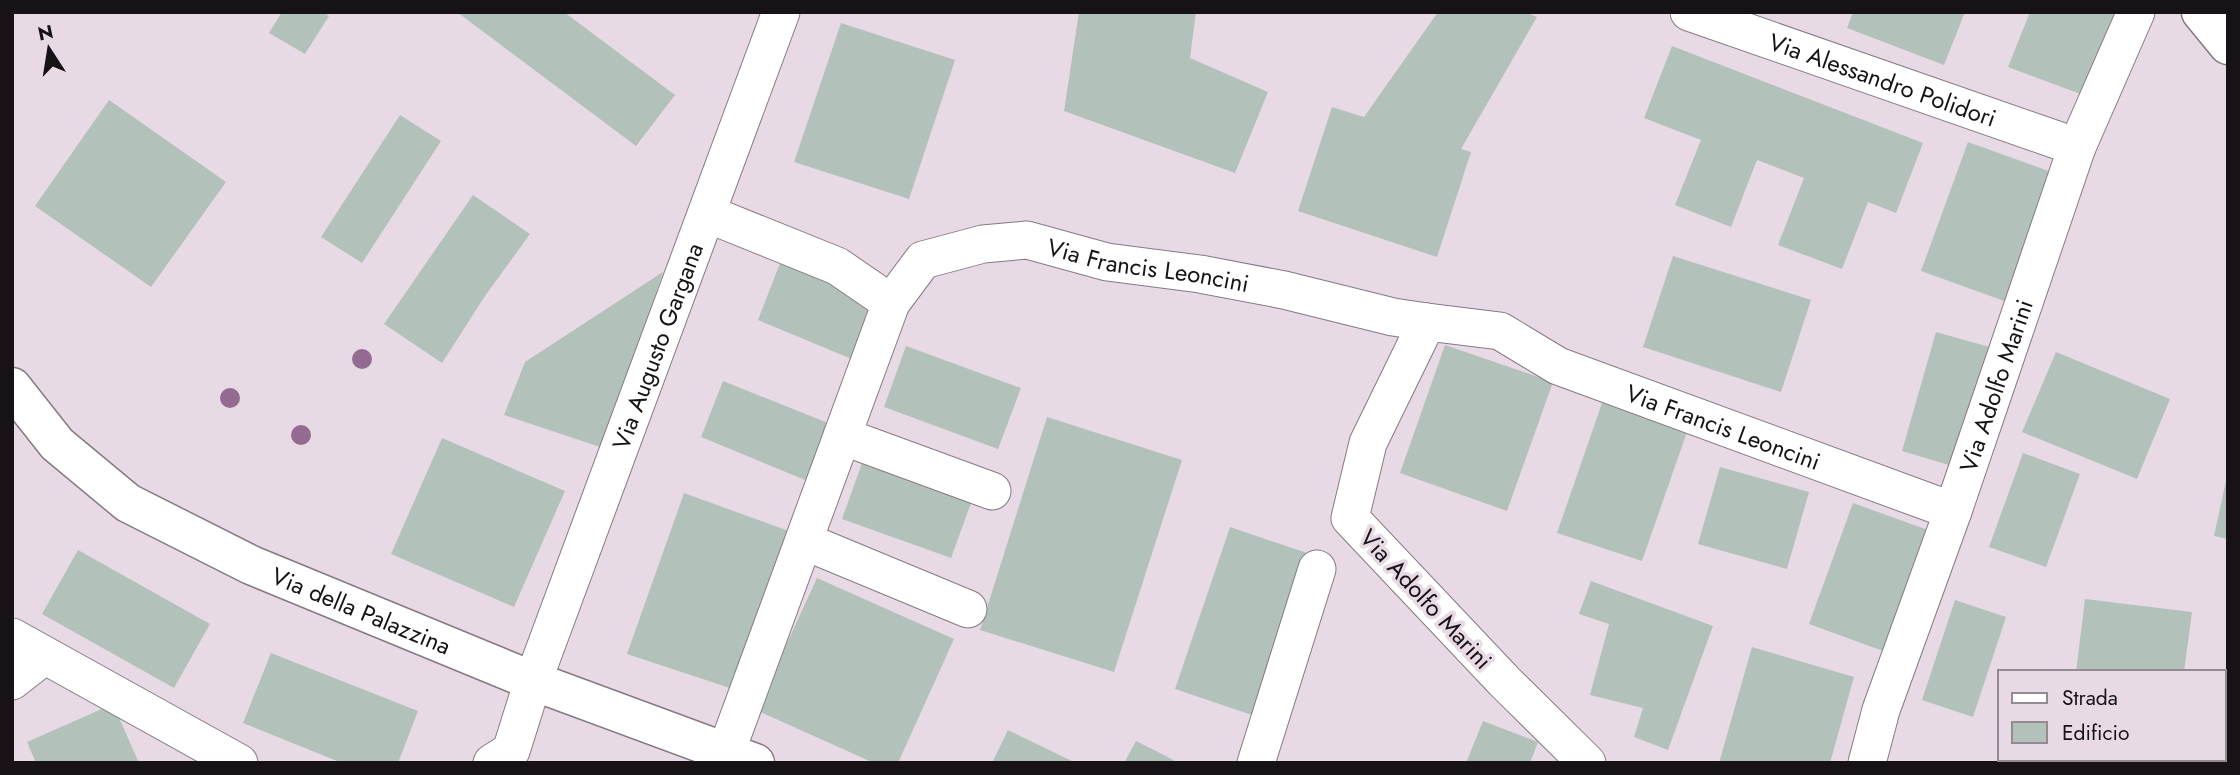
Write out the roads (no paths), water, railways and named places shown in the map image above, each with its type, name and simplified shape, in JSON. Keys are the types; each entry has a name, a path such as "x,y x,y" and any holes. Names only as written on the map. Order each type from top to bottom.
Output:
{"main road":[{"path":"2201,12 2228,46"},
{"name":"Via della Palazzina","path":"12,387 57,444 128,503 251,565 533,681 740,757"}],"street":[{"name":"Via Augusto Gargana","path":"492,763 511,751 533,681 781,12"},
{"name":"Via Alessandro Polidori","path":"1689,12 2077,147"},
{"name":"Via Adolfo Marini","path":"1867,763 1881,710 1953,511 2077,147 2136,12"},
{"path":"708,214 837,266 891,303"},
{"name":"Via Francis Leoncini","path":"740,757 804,541 891,303 923,260 983,244 1027,240 1107,262 1200,274 1284,290 1394,317 1500,331 1558,366 1953,511"},
{"name":"Via Adolfo Marini","path":"1427,322 1368,443 1350,518 1504,681 1587,763"},
{"path":"842,436 992,491"},
{"path":"804,541 968,609"},
{"path":"1256,763 1317,569"},
{"path":"12,637 239,763"},
{"path":"12,681 44,656"}]}
